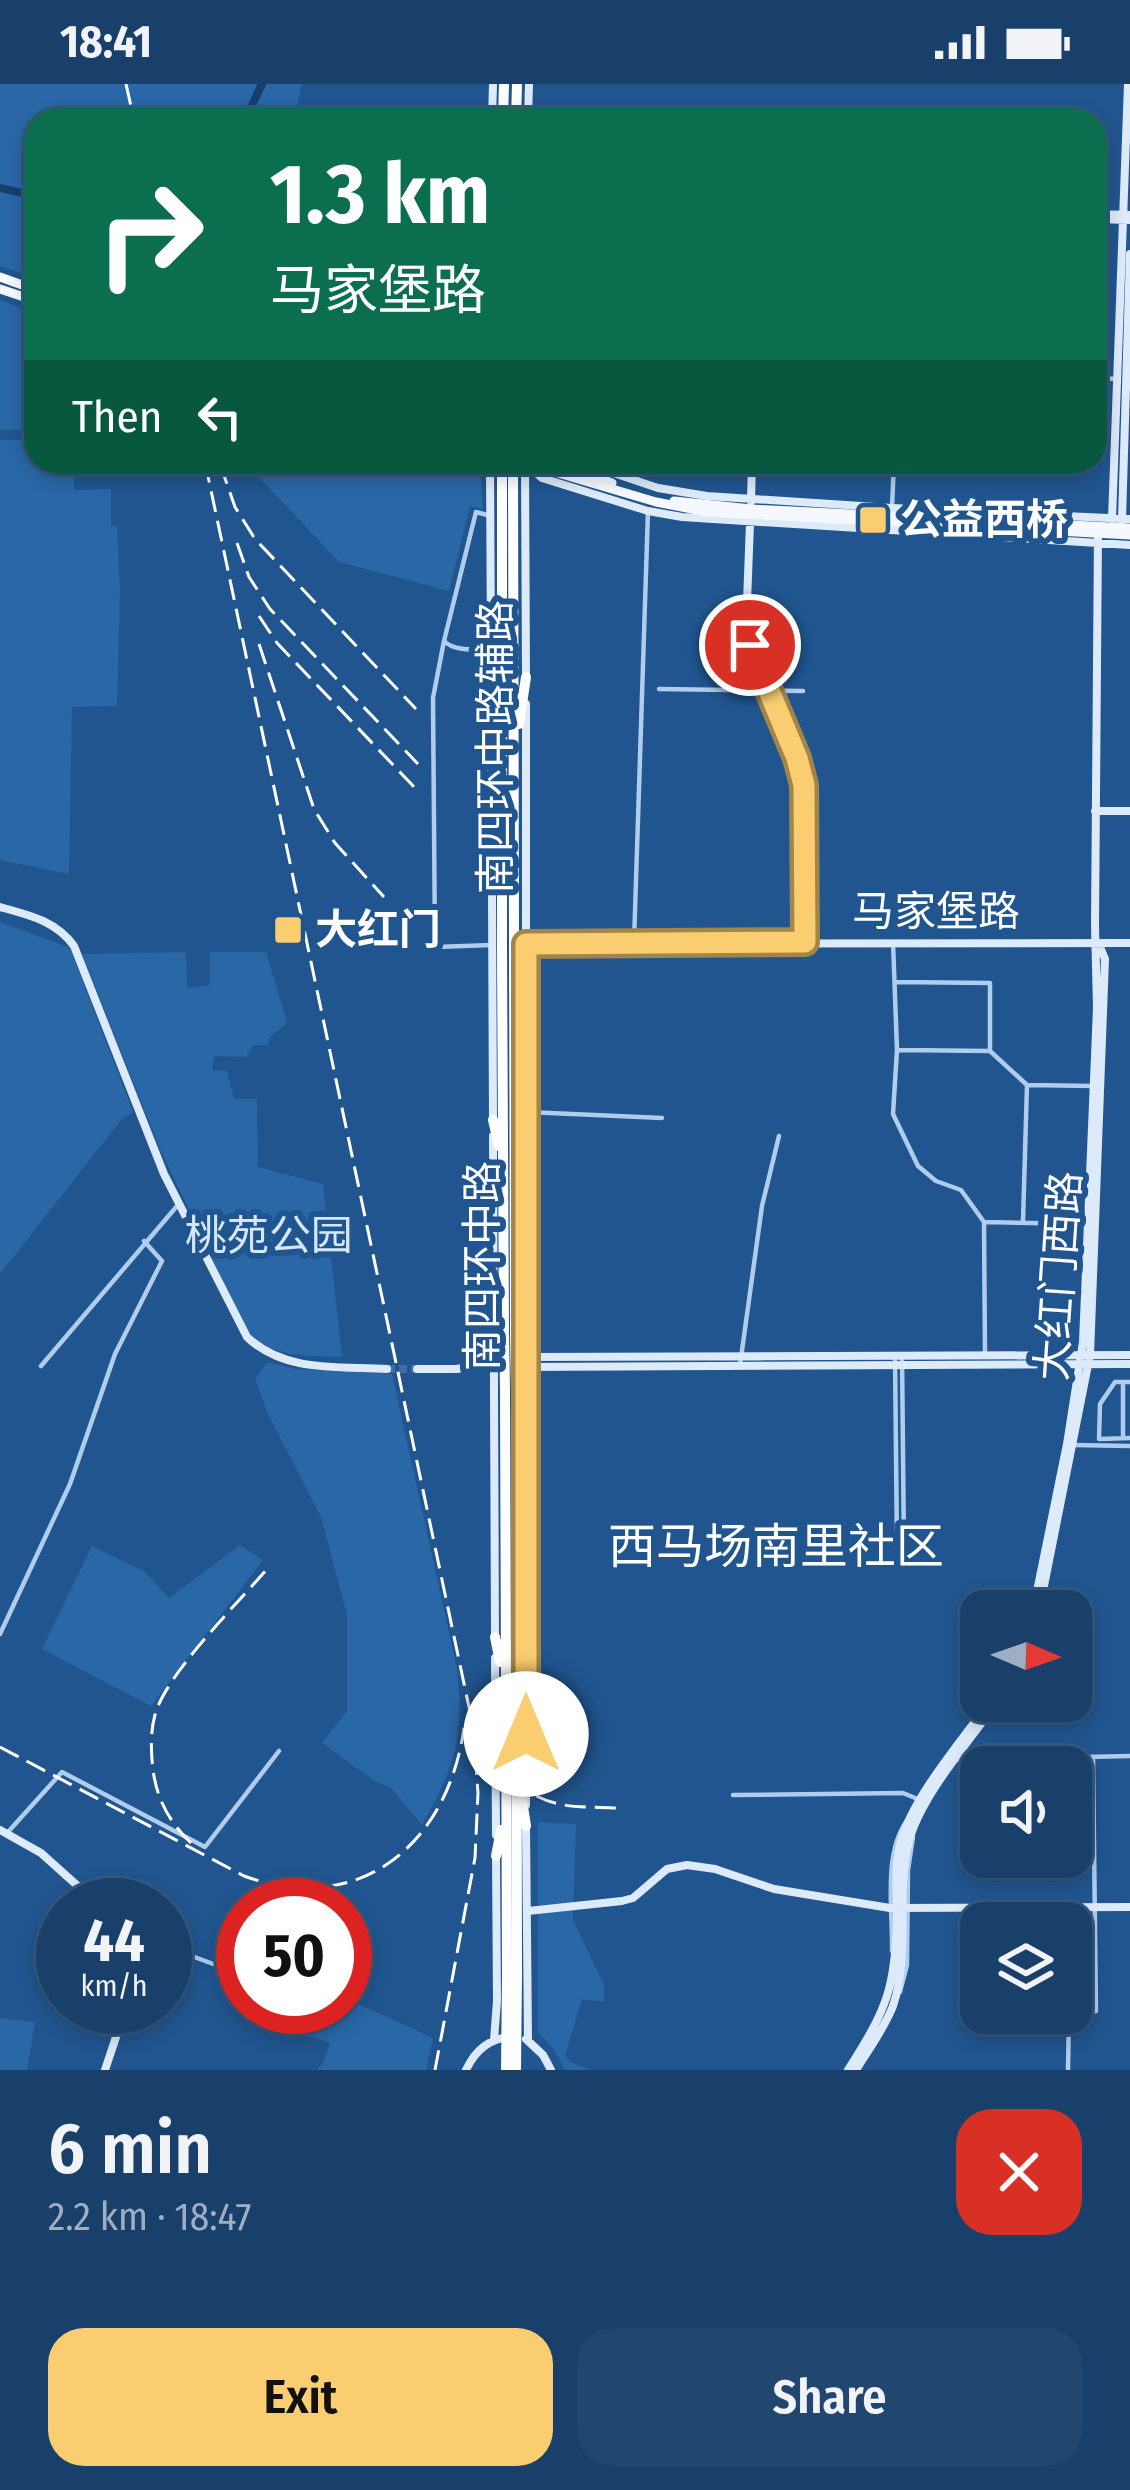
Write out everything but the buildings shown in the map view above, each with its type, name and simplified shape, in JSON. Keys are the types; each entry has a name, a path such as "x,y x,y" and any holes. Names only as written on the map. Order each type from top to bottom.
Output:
{"highway":[{"name":"南四环中路","path":"503,474 514,757 504,1171 510,1338"},
{"name":"南四环中路","path":"516,2070 505,1719 516,1148 502,705 508,561 519,474"},
{"path":"490,650 502,705"},
{"path":"514,757 526,677"},
{"path":"493,1120 504,1171"},
{"path":"516,1148 527,1171"},
{"name":"南四环中路","path":"506,2070 516,1771 510,1390"},
{"path":"516,1613 526,1570"},
{"path":"495,1637 505,1719"},
{"path":"516,1771 526,1826"},
{"path":"496,1856 506,1791"}],"main road":[{"path":"1123,525 1128,84"},
{"path":"1122,379 1130,254"},
{"name":"南四环中路辅路","path":"490,474 490,650 508,945 527,1112 527,1171 510,1338 494,1362 494,2040"},
{"name":"南四环中路辅路","path":"521,474 526,677 493,1120 510,1338 526,1362 528,2041"},
{"path":"537,474 648,511 682,517 892,508 1123,525"},
{"path":"563,474 682,508 1130,544"},
{"path":"590,474 657,497 751,512 1123,525"},
{"path":"619,474 751,512"},
{"path":"752,474 746,629 804,785 805,942"},
{"path":"1098,538 1123,525"},
{"path":"1085,1360 1097,943 1098,538"},
{"path":"1095,811 1130,811"},
{"path":"0,907 52,925 74,946 178,1204 251,1342 295,1364 386,1369"},
{"name":"大红门西路","path":"1041,1590 1073,1445 1085,1360 1105,959 1097,943"},
{"name":"马家堡路","path":"508,945 1130,943"},
{"path":"899,1360 985,1354 1085,1360"},
{"path":"417,1369 457,1369 494,1362 1130,1359"},
{"name":"大红门西路","path":"1040,1590 1085,1360"},
{"path":"900,1909 895,1864 920,1800 978,1722"},
{"path":"852,2070 884,2023 899,1974 900,1909 910,1825 980,1722"},
{"path":"4,1831 41,1852 70,1878"},
{"path":"528,1913 622,1905 635,1901 668,1873 687,1869 773,1892 900,1909 1130,1909"},
{"path":"105,2070 117,2034"},
{"path":"466,2070 494,2040 518,2037 543,2055 551,2070"}],"street":[{"path":"1107,378 1122,379"},
{"path":"892,508 893,474"},
{"path":"634,942 648,511"},
{"path":"491,515 476,512 444,641 433,715 435,947 508,945"},
{"path":"444,641 448,646 490,650"},
{"path":"659,689 803,692"},
{"path":"893,942 897,1051 892,1114 918,1166 936,1181 961,1190 984,1222 985,1354"},
{"path":"895,982 990,982 990,1051"},
{"path":"897,1051 990,1051 1027,1085 1094,1086"},
{"path":"1023,1221 1027,1085"},
{"path":"527,1112 662,1118"},
{"path":"740,1360 762,1206 779,1136"},
{"path":"41,1366 178,1204"},
{"path":"984,1222 1089,1224"},
{"path":"0,1634 70,1484 115,1354 162,1261 144,1241"},
{"path":"899,1360 904,1549 897,1549 899,1360"},
{"path":"1115,1382 1127,1382 1128,1441 1099,1439 1100,1404 1115,1382"},
{"path":"1073,1445 1128,1441"},
{"path":"4,1831 62,1772 205,1847 279,1751"},
{"path":"956,1760 1130,1756"},
{"path":"1068,2070 1069,2014 1096,2012 1094,1758"},
{"path":"733,1796 903,1792 920,1800"}],"green space":[{"path":"0,84 302,84 297,108 24,108 24,274 0,266"},
{"path":"0,300 24,309 24,429 0,430"},
{"path":"24,439 24,474 74,474 74,490 111,489 111,525 117,526 117,706 72,707 69,874 0,860 0,440"},
{"path":"256,474 481,474 483,509 470,506 449,591 339,562"},
{"path":"0,922 70,948 133,1112 121,1120 0,1274"},
{"name":"桃苑公园","path":"186,952 187,988 210,985 210,952 266,952 287,1023 270,1037 268,1045 253,1045 246,1057 214,1056 212,1070 227,1071 234,1099 257,1099 258,1167 323,1184 342,1357 278,1351 246,1329 160,1149 82,954"},
{"path":"268,1362 294,1369 392,1374 459,1693 455,1750 422,1825 391,1788 322,1743 347,1711 347,1615 321,1517 267,1412 255,1378"},
{"path":"240,1545 263,1560 151,1706 42,1649 92,1546 145,1572 169,1598"},
{"path":"538,1822 576,1824 573,1920 604,1985 604,2002 582,1999 565,2056 590,2070 565,2070 538,2032"},
{"path":"372,2010 433,2038 426,2070 317,2070 330,2043 301,2034 372,2034"},
{"path":"0,2018 35,2022 27,2070 0,2070"}],"waterway":[{"path":"251,108 262,84"},
{"path":"0,188 24,193"}],"tunnel":[{"path":"387,1369 417,1369"}],"railway":[{"path":"126,84 131,108"},
{"path":"208,474 473,1726 478,1793 475,1858 435,2070"},
{"path":"223,474 235,507 255,539 416,709"},
{"path":"237,543 249,577 270,609 418,764"},
{"path":"259,616 277,643 416,789"},
{"path":"259,644 314,809 335,843 384,897"},
{"path":"191,1843 171,1819 158,1791 151,1750 155,1715 188,1660 268,1568"},
{"path":"0,1747 244,1876 286,1886 325,1887 361,1878 392,1861 418,1836 439,1806 455,1769 464,1728"},
{"path":"481,1728 500,1766 532,1794 566,1805 616,1808"}],"place":[{"name":"公益西桥","path":"873,520"},
{"name":"大红门","path":"288,930"}],"district":[{"name":"西马场南里社区","path":"776,1547"}],"route":[{"path":"526,1734 526,944 805,942 804,785 750,645"}]}
